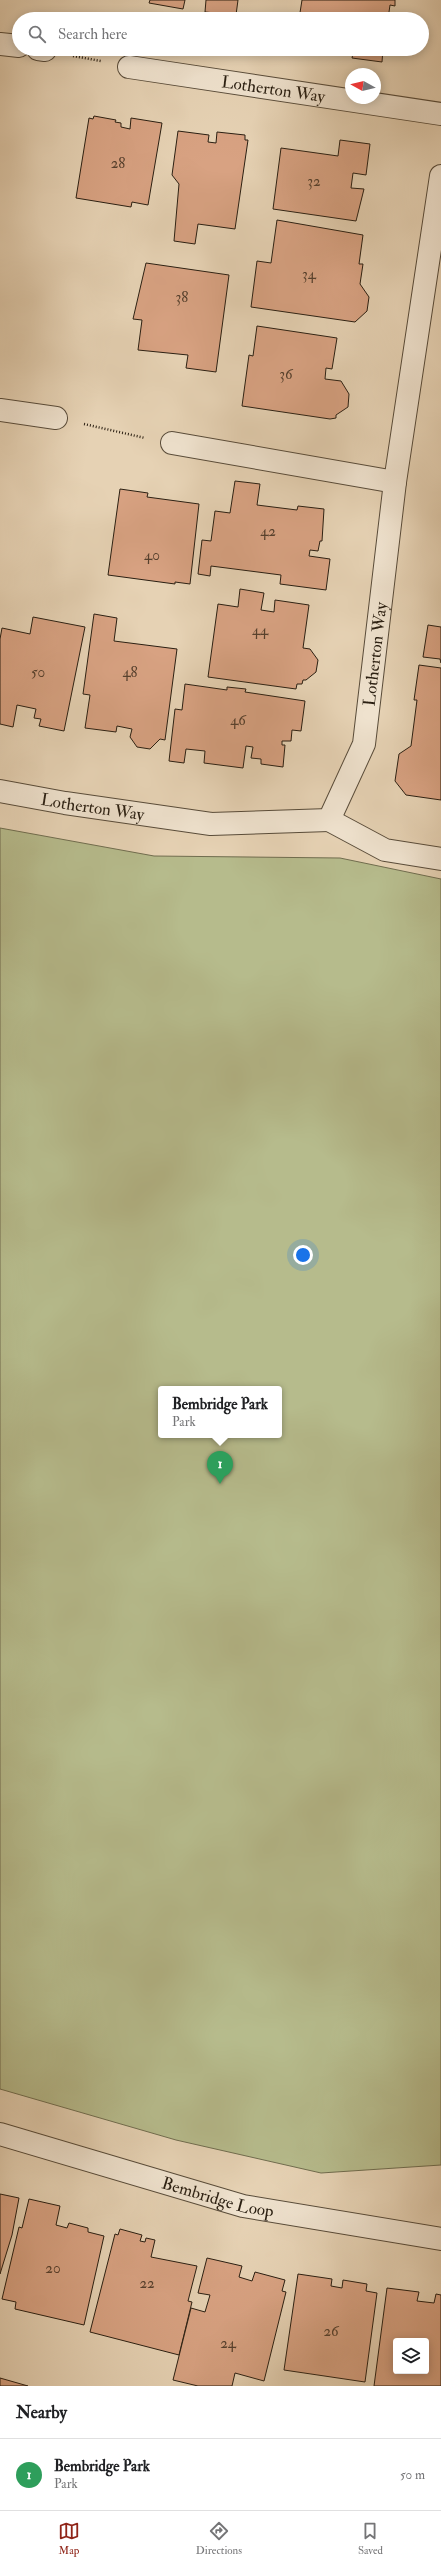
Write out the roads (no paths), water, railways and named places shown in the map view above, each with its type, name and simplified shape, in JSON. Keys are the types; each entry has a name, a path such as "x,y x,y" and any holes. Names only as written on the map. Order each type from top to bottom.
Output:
{"street":[{"path":"0,44 12,45"},
{"name":"Lotherton Way","path":"129,67 441,114"},
{"name":"Lotherton Way","path":"0,791 64,803 211,824 329,820 364,744 395,482 441,176"},
{"path":"0,410 56,418"},
{"path":"172,443 395,482"},
{"path":"329,820 385,850 441,859"},
{"name":"Bembridge Loop","path":"0,2134 243,2206 441,2239"}],"place":[{"name":"Bembridge Park","path":"220,1484"}]}
